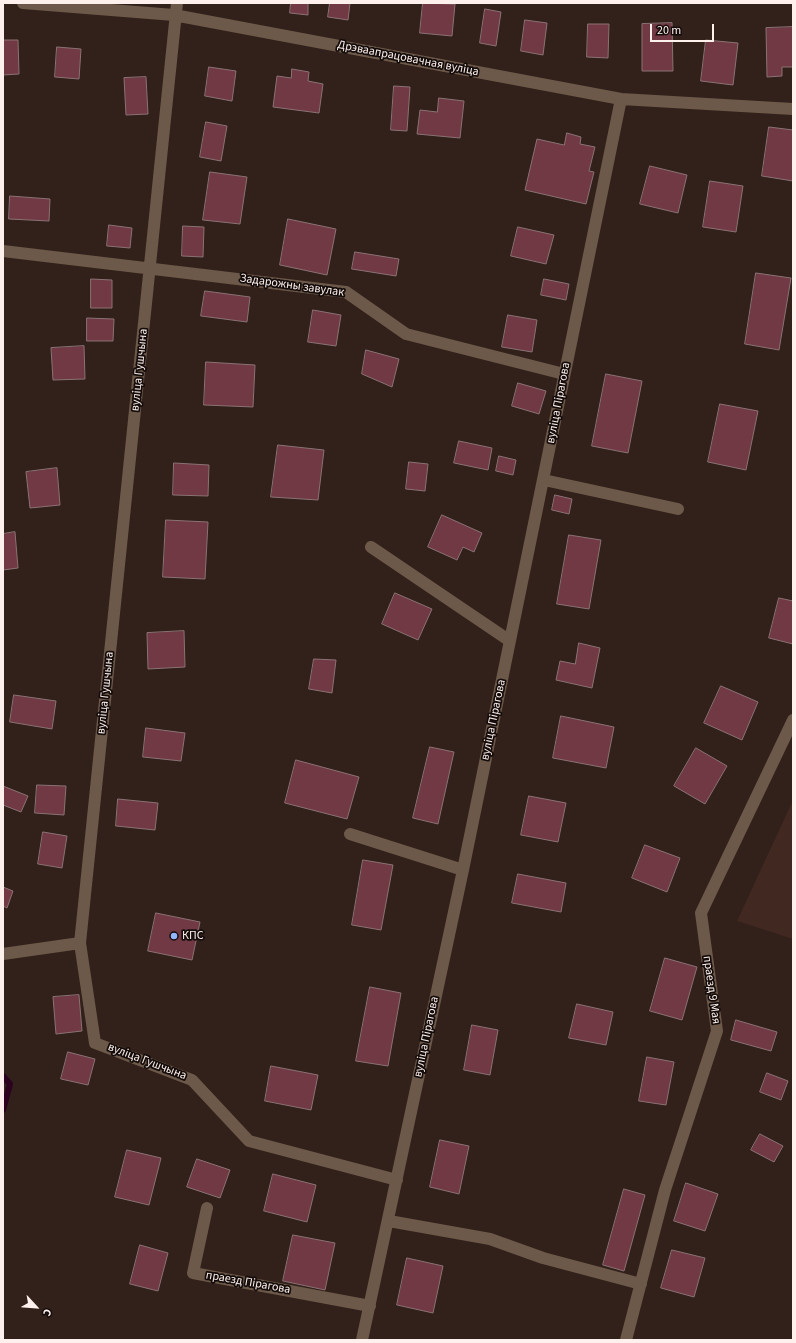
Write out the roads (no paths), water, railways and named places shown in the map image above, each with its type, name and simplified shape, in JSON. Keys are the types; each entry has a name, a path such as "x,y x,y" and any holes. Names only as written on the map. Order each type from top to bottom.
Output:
{"street":[{"name":"Дрэваапрацовачная вуліца","path":"23,3 174,15 621,99 793,109"},
{"name":"вуліца Гушчына","path":"177,3 174,15 150,268 80,942 95,1043 192,1080 249,1141 397,1180"},
{"name":"вуліца Пірагова","path":"362,1340 389,1221 463,870 621,99"},
{"name":"Задарожны завулак","path":"3,251 346,292 406,334 564,374"},
{"path":"544,480 678,509"},
{"path":"371,547 510,641"},
{"name":"праезд 9 Мая","path":"626,1340 665,1190 717,1031 701,913 793,720"},
{"path":"350,834 463,870"},
{"path":"3,954 80,942"},
{"name":"праезд Пірагова","path":"207,1208 193,1273 370,1306"},
{"path":"389,1221 490,1238 543,1258 641,1284"}],"waterway":[{"path":"3,1076 10,1084 3,1110"}],"place":[{"name":"КПС","path":"174,936"}]}
